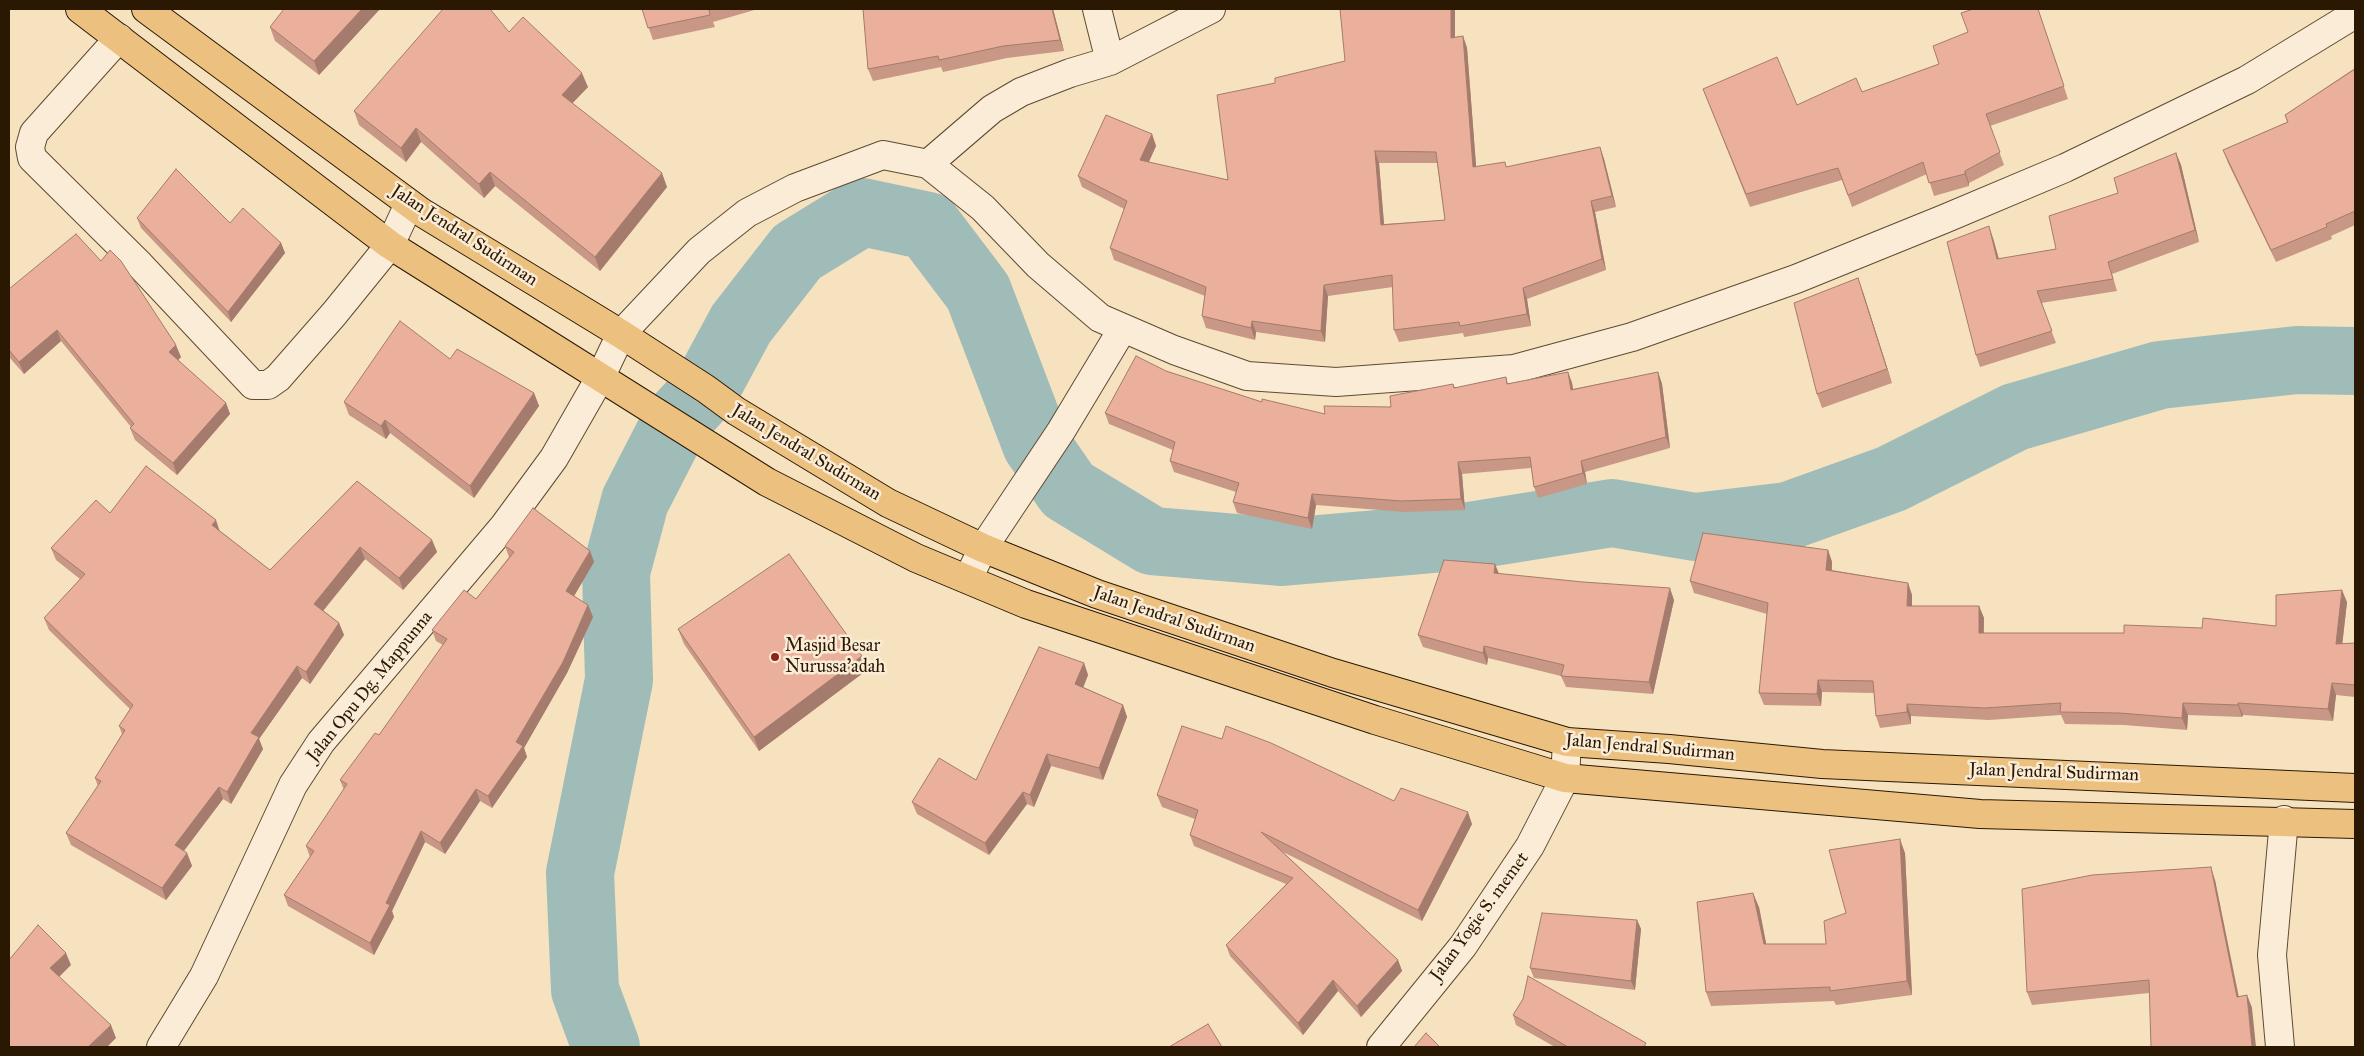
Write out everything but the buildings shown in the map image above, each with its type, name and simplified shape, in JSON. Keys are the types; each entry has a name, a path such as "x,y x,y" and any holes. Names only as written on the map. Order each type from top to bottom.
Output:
{"highway":[{"path":"80,9 390,245 601,376"},
{"name":"Jalan Jendral Sudirman","path":"146,9 410,204 706,388 736,412 888,503 983,548 1097,594 1314,667 1568,742 1669,749 1822,764 2355,788"},
{"name":"Jalan Jendral Sudirman","path":"601,376 767,482 916,558 1026,604 1190,660 1565,778 1980,814 2284,820 2355,824"}],"street":[{"path":"1097,9 1110,60"},
{"path":"1211,9 1110,60 1070,72 1021,92 992,108 928,164 983,208 1038,265 1100,318 1174,350 1246,376 1336,382 1514,369 1632,337 1796,279 2065,168 2247,80 2355,14"},
{"path":"119,38 34,133 30,147 32,158 140,265 253,385 268,385 278,378 334,314 390,245 410,204"},
{"name":"Jalan Opu Dg. Mappunna","path":"161,1047 204,976 293,785 321,742 504,526 554,458 601,376 621,334 699,251 747,213 795,188 882,155 928,164"},
{"path":"968,579 983,548 1061,431 1123,328"},
{"path":"1565,778 1568,742"},
{"name":"Jalan Yogie S. memet","path":"1381,1047 1468,939 1530,846 1565,778"},
{"path":"2280,1047 2272,956 2284,820"}],"waterway":[{"path":"606,1047 585,990 580,873 619,680 616,572 635,501 675,423 706,389 741,324 797,252 862,212 928,226 978,292 1036,444 1068,490 1152,541 1283,552 1469,536 1612,513 1695,527 1788,516 1891,479 2015,417 2160,375 2297,360 2355,361"}],"place":[{"name":"Masjid Besar Nurussa'adah","path":"775,657"}]}
